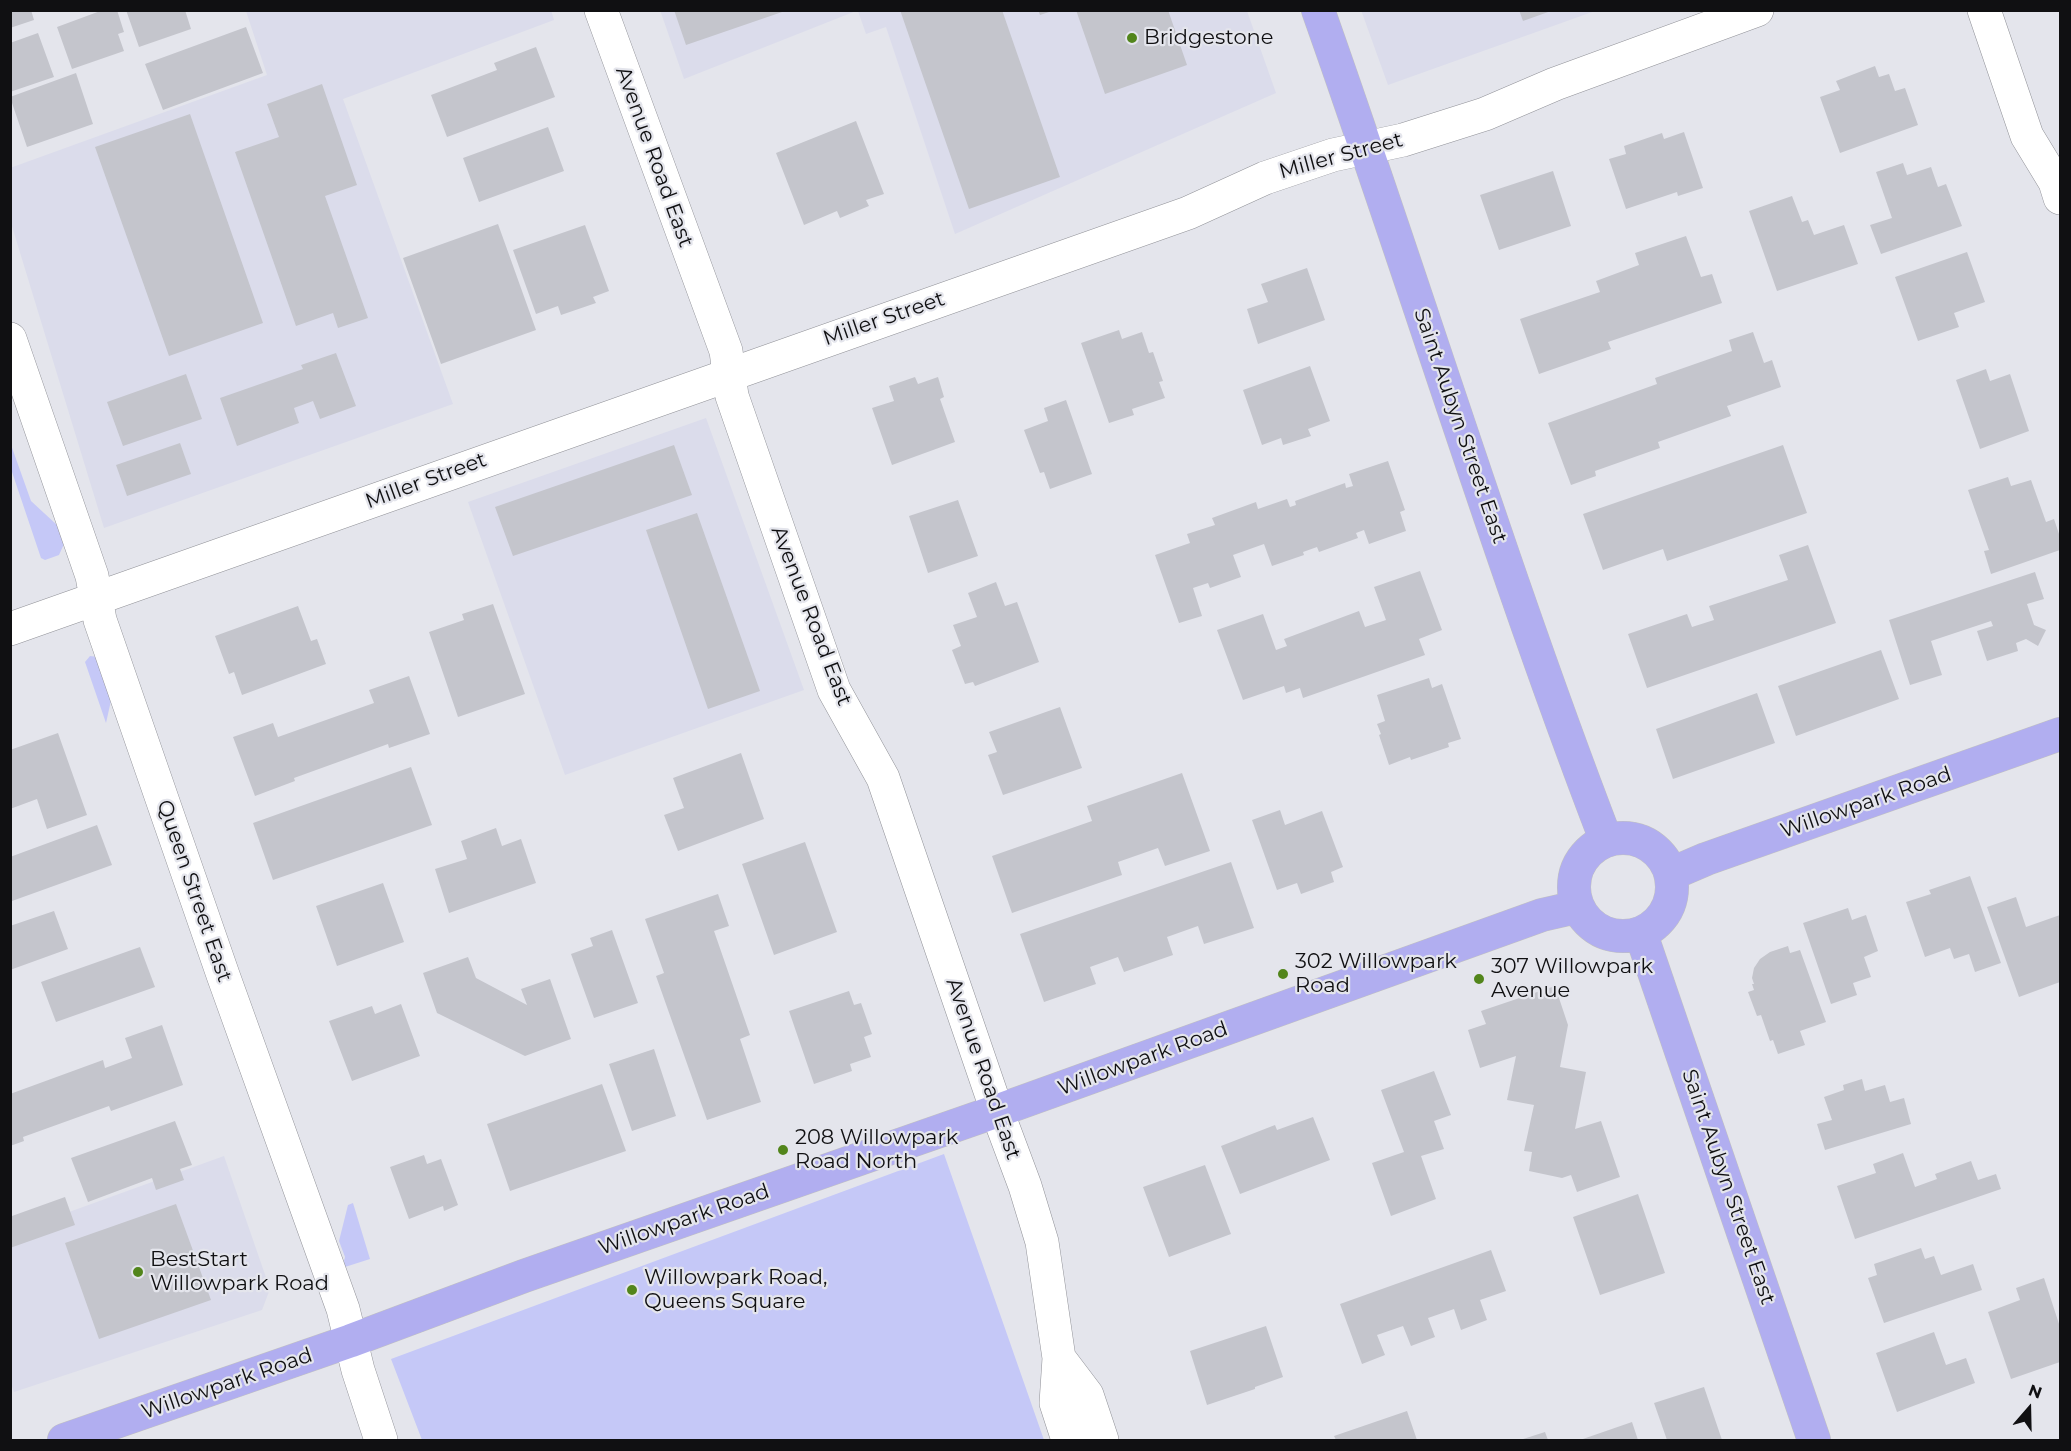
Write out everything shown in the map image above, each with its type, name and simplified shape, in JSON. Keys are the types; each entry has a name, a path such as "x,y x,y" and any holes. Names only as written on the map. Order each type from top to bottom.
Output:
{"main road":[{"name":"Saint Aubyn Street East","path":"1318,10 1367,148 1487,508 1606,840"},
{"name":"Willowpark Road","path":"1671,874 1706,859 2061,734"},
{"path":"1622,838 1638,840 1653,848 1664,859 1671,874 1673,890 1670,905 1662,919 1641,934 1618,937 1601,932 1587,921 1577,907 1573,891 1575,875 1581,860 1592,848 1606,840 1622,838"},
{"name":"Willowpark Road","path":"64,1440 350,1341 524,1276 997,1111 1542,915 1577,907"},
{"name":"Saint Aubyn Street East","path":"1641,934 1814,1440"}],"street":[{"name":"Avenue Road East","path":"601,10 726,351 732,396 739,419 834,690 883,778 1025,1186 1042,1242 1059,1358 1056,1403 1068,1440"},
{"name":"Miller Street","path":"10,629 1188,213 1286,170 1333,155 1402,140 1485,114 1555,84 1757,10"},
{"path":"1984,10 2027,136 2055,182 2061,198"},
{"name":"Queen Street East","path":"10,339 92,576 106,638 223,975 344,1309 350,1341 381,1440"},
{"name":"Avenue Road East","path":"1059,1358 1087,1395 1101,1440"}],"shaded area":[{"path":"551,10 554,20 343,99 453,404 104,528 11,223 10,168 267,75 246,11"},
{"path":"660,10 856,11 684,79"},
{"path":"1361,10 1595,11 1388,85"},
{"path":"858,11 1247,11 1276,93 955,234 886,27 866,34"},
{"path":"706,418 804,690 565,775 468,502"},
{"path":"10,442 31,501 57,525 64,544 59,555 45,560 41,558 11,469"},
{"path":"90,656 98,657 112,696 106,723 85,662"},
{"path":"944,1154 1044,1440 422,1440 391,1359"},
{"path":"224,1156 270,1289 262,1310 14,1392 11,1384 11,1233"},
{"path":"353,1203 370,1259 345,1267 345,1257 339,1241 348,1205"}],"building":[{"path":"10,10 31,10 34,20 10,28"},
{"path":"103,10 117,10 124,32 118,34 124,51 72,69 57,27"},
{"path":"126,10 185,10 191,29 139,47"},
{"path":"674,10 785,10 785,11 686,45"},
{"path":"900,10 1002,10 1060,177 969,209"},
{"path":"1038,10 1052,10 1052,11 1040,15"},
{"name":"Bridgestone","path":"1076,10 1168,10 1187,65 1105,94"},
{"path":"1519,10 1551,10 1551,11 1523,21"},
{"path":"246,27 263,73 163,110 145,64"},
{"path":"38,33 54,77 10,92 10,43"},
{"path":"536,47 555,97 447,137 431,95 497,70 494,63"},
{"path":"1875,66 1879,77 1889,74 1895,91 1905,88 1918,125 1840,153 1820,97 1840,90 1836,81"},
{"path":"76,73 93,124 27,147 10,97"},
{"path":"322,84 357,185 325,196 368,318 338,328 333,313 296,326 235,152 279,137 267,104"},
{"path":"190,114 263,323 169,356 95,147"},
{"path":"856,121 884,194 866,200 869,206 840,218 837,211 804,225 776,153"},
{"path":"548,127 564,171 479,202 463,158"},
{"path":"1684,132 1703,188 1678,196 1677,192 1626,209 1609,159 1626,154 1624,146 1662,133 1664,139"},
{"path":"1903,163 1907,175 1931,167 1938,187 1946,184 1962,226 1881,254 1870,225 1892,218 1876,172"},
{"path":"1553,171 1571,226 1499,250 1480,195"},
{"path":"1792,196 1802,222 1808,220 1814,235 1844,225 1858,264 1777,291 1749,211"},
{"path":"498,224 536,330 441,364 403,258"},
{"path":"585,225 609,291 593,297 596,303 561,315 558,306 536,314 513,250"},
{"path":"1686,236 1701,277 1712,274 1722,303 1608,342 1611,349 1539,374 1520,319 1600,292 1596,281 1639,265 1635,253"},
{"path":"1967,252 1985,302 1954,313 1959,327 1918,341 1895,277"},
{"path":"1307,268 1325,320 1258,344 1247,309 1268,302 1261,284"},
{"path":"1119,330 1122,339 1142,332 1149,353 1153,352 1163,381 1159,382 1165,398 1132,409 1134,415 1109,423 1081,343"},
{"path":"1753,332 1764,363 1772,360 1781,387 1727,406 1731,416 1658,442 1660,448 1595,471 1596,476 1571,485 1548,423 1657,384 1655,378 1732,351 1729,340"},
{"path":"336,353 356,406 320,419 313,401 294,408 299,423 237,446 220,398 303,369 301,365"},
{"path":"1310,366 1330,421 1308,429 1311,436 1283,445 1281,438 1262,445 1243,390"},
{"path":"1986,369 1990,381 2010,374 2029,431 1980,449 1956,380"},
{"path":"186,374 202,419 123,446 107,402"},
{"path":"915,377 918,384 938,377 944,397 940,399 955,442 892,465 872,408 894,401 889,386"},
{"path":"1066,400 1092,474 1050,489 1044,472 1040,473 1024,430 1048,421 1044,408"},
{"path":"180,443 191,474 127,496 116,465"},
{"path":"674,445 692,495 513,556 495,507"},
{"path":"1783,445 1807,513 1667,561 1663,549 1603,570 1583,514"},
{"path":"1388,461 1405,510 1400,512 1406,531 1369,544 1364,530 1356,533 1358,538 1319,552 1317,547 1303,552 1304,555 1272,566 1264,544 1233,555 1241,577 1210,588 1208,583 1193,588 1202,616 1179,623 1155,555 1190,543 1187,534 1215,525 1212,518 1256,502 1258,509 1287,499 1290,507 1296,505 1295,501 1345,483 1346,488 1353,486 1349,474"},
{"path":"2008,477 2011,486 2031,480 2046,522 2054,519 2060,537 2060,550 1991,574 1984,551 1989,550 1968,490"},
{"path":"958,500 978,556 928,573 909,516"},
{"path":"697,513 760,691 708,709 646,530"},
{"path":"1808,545 1836,623 1647,688 1628,634 1687,614 1692,627 1714,620 1709,606 1788,580 1779,555"},
{"path":"1420,571 1442,630 1419,639 1425,655 1303,698 1300,688 1286,693 1284,686 1243,700 1217,630 1263,614 1276,650 1287,646 1284,639 1359,611 1365,627 1386,620 1374,587"},
{"path":"2035,572 2044,599 2027,604 2034,625 2046,630 2038,646 2026,639 2016,643 2018,651 1987,661 1977,631 1993,626 1991,621 1931,641 1942,675 1910,685 1889,620"},
{"path":"996,582 1005,606 1017,602 1039,662 975,686 973,682 965,684 952,650 961,646 953,625 977,617 968,593"},
{"path":"493,604 525,694 458,717 429,632 464,620 462,614"},
{"path":"298,606 311,641 317,639 326,664 242,695 234,672 229,674 215,636"},
{"path":"1881,650 1899,699 1796,736 1778,686"},
{"path":"409,676 430,734 389,748 388,744 294,778 295,781 255,796 233,737 273,723 278,737 374,703 369,690"},
{"path":"1429,678 1432,688 1442,684 1461,739 1448,743 1449,747 1389,765 1377,724 1385,721 1377,695"},
{"path":"1757,693 1775,743 1673,779 1656,729"},
{"path":"1060,707 1082,768 1003,795 988,755 997,752 989,732"},
{"path":"58,733 87,815 47,829 37,799 10,809 10,750"},
{"path":"741,753 764,819 678,851 664,815 684,808 673,778"},
{"path":"411,767 432,825 273,880 253,823"},
{"path":"1182,773 1210,851 1165,866 1158,848 1118,862 1122,875 1012,913 992,856 1092,821 1087,806"},
{"path":"1280,810 1285,825 1322,811 1343,867 1331,872 1334,882 1301,894 1297,883 1277,890 1252,820"},
{"path":"97,825 112,865 12,901 10,857"},
{"path":"496,828 502,846 521,839 536,883 449,913 435,869 467,859 461,841"},
{"path":"805,842 837,932 774,955 742,864"},
{"path":"1231,862 1254,928 1204,944 1198,926 1167,937 1173,955 1124,972 1118,957 1090,967 1096,984 1044,1002 1020,934"},
{"path":"1970,876 2001,963 1975,972 1969,954 1954,959 1950,948 1925,957 1906,902 1931,894 1929,890"},
{"path":"383,883 404,942 337,966 316,906"},
{"path":"718,894 729,926 714,931 750,1035 740,1039 761,1102 707,1120 656,976 664,973 645,919"},
{"path":"2016,897 2026,927 2060,915 2060,982 2019,997 1987,907"},
{"path":"1848,908 1852,920 1866,915 1878,951 1864,957 1871,977 1853,983 1857,995 1831,1004 1803,923"},
{"path":"54,911 68,949 10,970 10,926"},
{"path":"612,930 638,1003 594,1018 571,954 593,946 590,938"},
{"path":"1788,946 1790,953 1800,950 1826,1022 1800,1031 1805,1045 1778,1054 1773,1040 1770,1041 1761,1015 1757,1016 1748,992 1754,990 1752,978 1754,968 1760,959 1770,952"},
{"path":"140,947 155,987 56,1022 41,982"},
{"path":"468,957 476,978 527,1005 521,989 550,979 571,1039 525,1056 437,1013 423,973"},
{"path":"1555,986 1568,1025 1560,1067 1586,1072 1575,1129 1601,1121 1620,1177 1577,1192 1571,1175 1562,1178 1529,1171 1532,1152 1524,1151 1534,1105 1507,1100 1516,1056 1480,1068 1468,1030 1486,1024 1481,1011"},
{"path":"849,991 854,1005 861,1003 872,1034 864,1037 871,1057 850,1064 852,1071 814,1084 789,1011"},
{"path":"401,1004 420,1056 352,1081 329,1021 372,1006 375,1014"},
{"path":"162,1025 183,1085 111,1111 109,1106 23,1137 24,1141 10,1146 10,1094 103,1060 105,1068 132,1058 125,1038"},
{"path":"654,1049 676,1116 632,1131 609,1064"},
{"path":"1434,1071 1451,1115 1434,1121 1444,1149 1421,1156 1436,1199 1391,1216 1372,1163 1404,1152 1381,1090"},
{"path":"1862,1079 1865,1091 1885,1085 1890,1102 1904,1098 1911,1124 1825,1150 1817,1124 1832,1120 1824,1097 1844,1090 1843,1085"},
{"path":"602,1084 626,1151 510,1191 487,1124"},
{"path":"1313,1117 1330,1160 1240,1194 1221,1146 1275,1125 1277,1130"},
{"path":"175,1121 192,1165 180,1169 184,1180 156,1190 152,1178 88,1202 71,1158"},
{"path":"1903,1153 1915,1187 1937,1179 1935,1174 1971,1161 1978,1180 1996,1174 2001,1189 1855,1239 1837,1186 1876,1173 1873,1164"},
{"path":"424,1155 427,1164 441,1159 458,1205 444,1211 443,1206 409,1219 390,1167"},
{"path":"1205,1165 1231,1234 1169,1257 1143,1187"},
{"path":"1638,1194 1665,1273 1600,1295 1573,1217"},
{"path":"65,1197 75,1225 10,1248 10,1212 12,1216"},
{"name":"BestStart Willowpark Road","path":"176,1204 211,1300 99,1339 65,1243"},
{"path":"1921,1248 1925,1259 1934,1256 1941,1275 1973,1264 1982,1290 1884,1323 1868,1278 1877,1275 1874,1264"},
{"path":"1491,1250 1506,1291 1480,1300 1487,1320 1461,1330 1454,1309 1428,1318 1435,1337 1411,1346 1403,1326 1377,1335 1385,1355 1362,1364 1340,1304"},
{"path":"2044,1278 2060,1327 2060,1362 2011,1379 1988,1312 2020,1300 2016,1288"},
{"path":"1266,1326 1283,1377 1207,1405 1190,1351"},
{"path":"1934,1332 1946,1365 1966,1358 1975,1383 1897,1412 1876,1353"},
{"path":"1704,1387 1722,1440 1667,1440 1654,1403"},
{"path":"1407,1411 1417,1440 1336,1440 1334,1436"},
{"path":"1632,1422 1638,1440 1580,1440"},
{"path":"1545,1432 1548,1440 1520,1440"}],"place":[{"name":"Bridgestone","path":"1132,38"},
{"name":"302 Willowpark Road","path":"1283,974"},
{"name":"307 Willowpark Avenue","path":"1479,979"},
{"name":"208 Willowpark Road North","path":"783,1150"},
{"name":"BestStart Willowpark Road","path":"138,1272"},
{"name":"Willowpark Road, Queens Square","path":"632,1290"}]}
